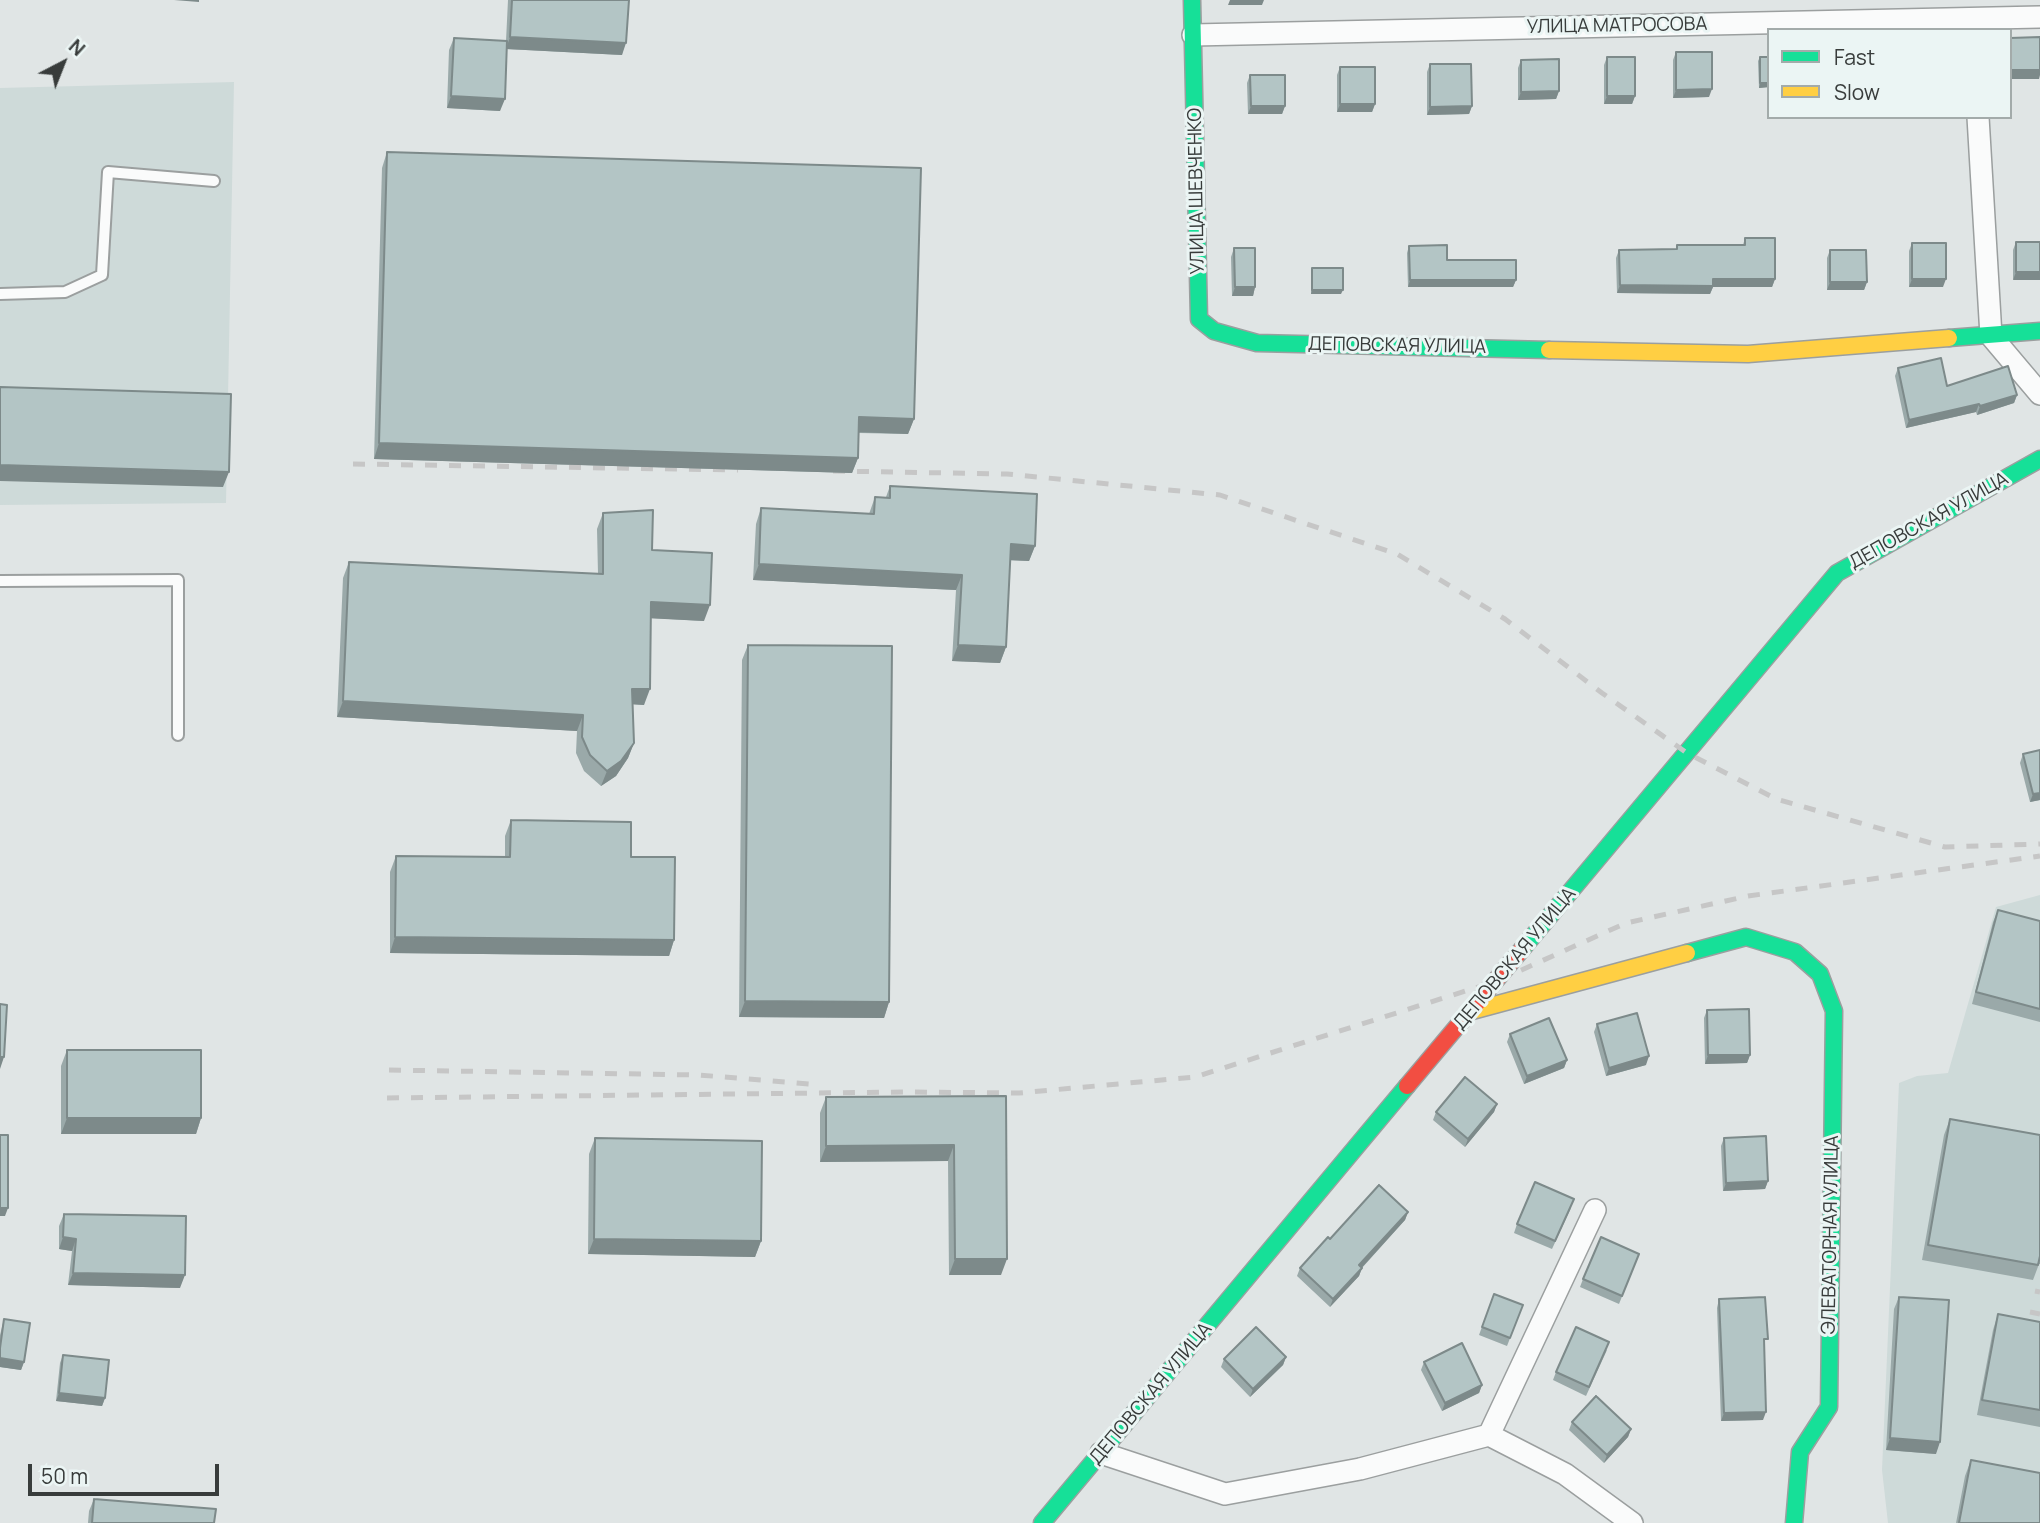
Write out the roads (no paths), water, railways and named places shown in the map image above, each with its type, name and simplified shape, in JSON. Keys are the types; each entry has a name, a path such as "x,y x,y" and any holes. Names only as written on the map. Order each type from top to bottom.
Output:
{"street":[{"name":"УЛИЦА ШЕВЧЕНКО","path":"1192,0 1199,319 1214,331 1257,343"},
{"name":"УЛИЦА МАТРОСОВА","path":"1194,35 1973,24 2040,18"},
{"path":"1978,119 1991,336 2040,394"},
{"name":"ДЕПОВСКАЯ УЛИЦА","path":"1257,343 1748,354 2040,331"},
{"name":"ДЕПОВСКАЯ УЛИЦА","path":"1042,1523 1837,573 2040,459"},
{"name":"ЭЛЕВАТОРНАЯ УЛИЦА","path":"1472,1011 1746,937 1795,952 1820,974 1834,1011 1829,1407 1800,1452 1794,1523"},
{"path":"1489,1436 1595,1210"},
{"path":"1101,1453 1225,1494 1360,1469 1489,1436 1565,1474 1632,1523"}],"lane":[{"path":"0,294 65,292 102,275 108,172 214,181"},
{"path":"0,581 178,580 178,735"}],"railway":[{"path":"353,464 738,470"},
{"path":"833,471 1007,474 1220,495 1397,554 1505,619 1687,753 1776,799 1945,847 2040,844"},
{"path":"387,1098 1019,1093 1195,1077 1497,981 1626,923 1748,896 2040,856"},
{"path":"389,1070 699,1075 810,1084"},
{"path":"2035,1291 2040,1292"},
{"path":"2030,1312 2040,1314"}]}
